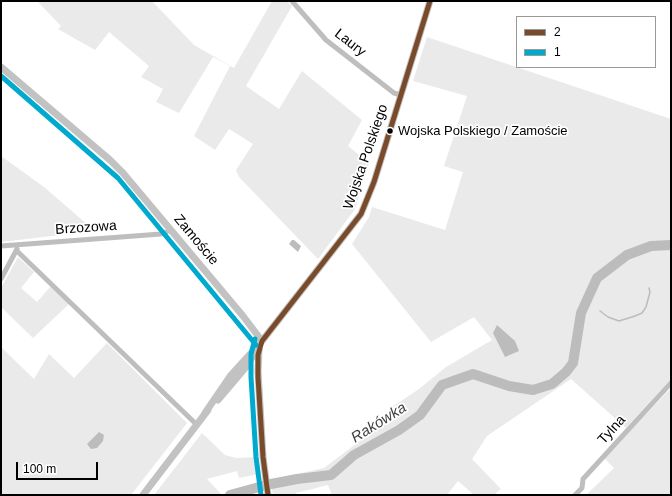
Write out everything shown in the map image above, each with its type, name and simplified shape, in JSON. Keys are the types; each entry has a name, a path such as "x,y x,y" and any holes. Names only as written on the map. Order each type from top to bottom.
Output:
{"street":[{"name":"Laury","path":"292,1 326,40 394,93 401,96"},
{"name":"Wojska Polskiego","path":"262,341 361,214 374,182 430,1"},
{"name":"Zamoście","path":"1,68 110,160 171,230 262,341"},
{"name":"Brzozowa","path":"1,246 17,248 161,234 171,230"},
{"path":"1,279 17,248 196,424"},
{"path":"143,495 196,424 246,367 262,341"},
{"path":"262,341 258,355 258,371 262,457 268,494"},
{"path":"205,413 231,375 262,341"},
{"path":"246,367 253,367 258,371"},
{"name":"Tylna","path":"575,495 582,488 583,479 671,383"}],"shaded area":[{"path":"37,1 152,1 194,45 234,68 272,1 287,1 292,6 246,86 279,109 302,71 362,120 348,146 369,163 355,209 318,259 239,177 236,170 253,144 229,129 215,150 194,136 230,66 213,57 179,113 156,102 163,89 141,77 149,66 109,32 95,50 58,29 61,26"},
{"path":"427,37 671,119 671,379 626,428 571,379 487,436 472,459 501,489 494,495 474,495 458,481 447,495 332,495 328,485 296,493 296,495 273,495 270,480 324,468 365,437 363,435 395,405 419,389 446,367 492,340 474,317 431,342 352,244 369,217 372,207 445,230 463,172 444,166 467,96 413,81"},
{"path":"1,156 44,187 95,231 1,242"},
{"path":"292,240 301,246 298,252 289,244"},
{"path":"18,257 34,272 21,288 37,302 51,286 69,304 33,338 1,307 1,288"},
{"path":"497,325 515,341 519,351 505,357 493,333"},
{"path":"107,343 187,423 131,495 1,495 1,347 34,379 49,354 74,378"},
{"path":"671,388 671,495 586,495 614,468 604,458"},
{"path":"99,432 104,435 103,441 97,448 91,449 87,444"},
{"path":"202,433 225,455 236,458 257,457 259,474 239,478 237,471 207,479 222,495 154,495"}],"waterway":[{"name":"Rakówka","path":"271,484 331,475 354,455 399,430 420,415 442,385 473,374 509,386 533,390 552,384 566,372 573,363 581,313 597,278 627,255 651,246 671,245"},
{"path":"600,311 608,317 619,321 642,313 646,307 650,292 649,288"},
{"name":"Rakówka","path":"230,495 263,486"}],"transit line":[{"name":"2","path":"268,495 263,457 258,377 258,355 262,341 361,214 374,182 430,1"},
{"name":"1","path":"1,76 118,178 256,345"},
{"name":"1","path":"255,339 251,354 251,377 256,457 261,495"}],"place":[{"name":"Wojska Polskiego / Zamoście","path":"390,131"}]}
